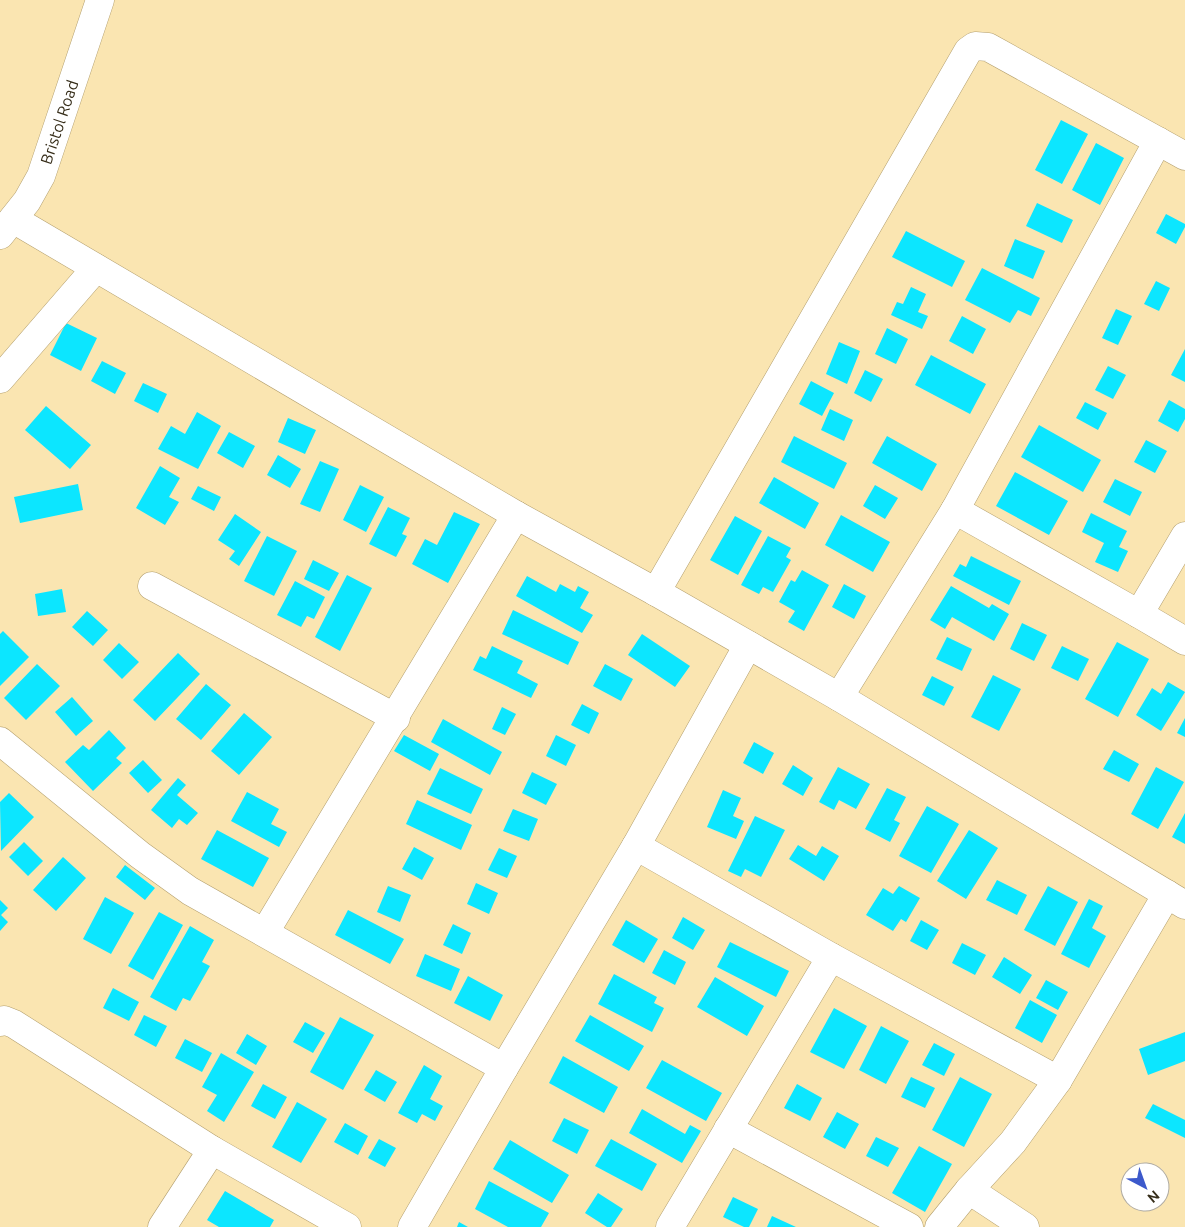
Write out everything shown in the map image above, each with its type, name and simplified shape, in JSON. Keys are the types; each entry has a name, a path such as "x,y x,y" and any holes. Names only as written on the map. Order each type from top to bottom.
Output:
{"street":[{"name":"Bristol Road","path":"7,227 42,176 100,0"},
{"path":"656,592 968,51 974,46 988,47 1185,156"},
{"path":"839,697 955,510 1158,141"},
{"path":"7,227 96,268 516,515 656,592 839,697 1176,899 1058,1080 1013,1142 968,1190 939,1227"},
{"path":"0,379 96,268"},
{"path":"955,510 1185,641"},
{"path":"265,932 396,718 516,515"},
{"path":"1139,614 1185,536"},
{"path":"152,586 396,718"},
{"path":"412,1227 636,846 748,645"},
{"path":"0,741 165,874 190,891 504,1068"},
{"path":"636,846 831,957 1058,1080"},
{"path":"670,1227 831,957"},
{"path":"0,1022 4,1020 14,1024 212,1150 346,1227"},
{"path":"728,1129 909,1227"},
{"path":"162,1227 212,1150"},
{"path":"968,1190 1025,1227"}],"building":[{"path":"1061,120 1088,134 1062,184 1035,170"},
{"path":"1096,143 1124,158 1100,205 1072,190"},
{"path":"1037,203 1073,220 1062,243 1026,226"},
{"path":"1166,214 1185,224 1176,244 1156,233"},
{"path":"906,231 965,261 952,287 892,257"},
{"path":"1015,239 1045,251 1033,279 1004,266"},
{"path":"982,268 1040,298 1031,316 1018,310 1010,323 965,300"},
{"path":"1156,281 1170,288 1159,311 1144,304"},
{"path":"911,287 926,294 918,312 928,316 922,329 891,315 897,302 903,304"},
{"path":"1116,309 1132,316 1118,345 1102,338"},
{"path":"962,316 986,329 973,354 949,341"},
{"path":"66,323 97,338 81,371 50,355"},
{"path":"887,328 908,339 896,364 875,354"},
{"path":"839,342 860,351 847,384 826,374"},
{"path":"1185,349 1185,382 1171,375"},
{"path":"931,355 986,384 970,414 915,385"},
{"path":"102,361 126,373 115,394 91,381"},
{"path":"1108,366 1126,375 1113,399 1095,390"},
{"path":"865,370 883,379 871,402 854,393"},
{"path":"811,381 834,393 822,416 799,404"},
{"path":"143,383 167,394 158,413 134,401"},
{"path":"1169,400 1185,409 1185,419 1178,432 1158,421"},
{"path":"1085,402 1107,413 1098,430 1076,418"},
{"path":"46,406 91,445 70,469 25,430"},
{"path":"830,409 853,420 844,441 821,430"},
{"path":"197,412 221,426 198,469 158,449 171,426 185,434"},
{"path":"288,418 316,430 305,454 278,442"},
{"path":"1039,425 1101,460 1083,492 1021,457"},
{"path":"229,432 255,446 243,468 217,453"},
{"path":"794,436 847,463 834,489 781,462"},
{"path":"887,436 937,464 922,491 872,463"},
{"path":"1146,440 1167,451 1155,473 1134,462"},
{"path":"278,455 301,469 290,488 267,475"},
{"path":"320,461 339,469 320,512 300,504"},
{"path":"160,466 180,478 169,497 179,502 165,525 136,508"},
{"path":"1015,472 1068,501 1049,535 996,506"},
{"path":"774,477 819,503 805,529 759,503"},
{"path":"1115,479 1142,492 1130,516 1103,502"},
{"path":"78,484 83,510 20,523 14,497"},
{"path":"360,485 384,497 366,532 343,520"},
{"path":"875,485 898,498 885,519 863,506"},
{"path":"198,486 221,497 214,511 191,499"},
{"path":"388,507 410,518 402,534 407,536 396,557 369,544"},
{"path":"454,512 480,524 448,583 412,564 425,539 437,545"},
{"path":"1091,513 1127,531 1119,547 1128,551 1118,572 1095,562 1104,543 1082,532"},
{"path":"235,514 261,532 239,566 229,559 235,551 218,540"},
{"path":"841,515 890,542 873,572 825,545"},
{"path":"735,516 762,531 738,575 710,560"},
{"path":"267,536 297,551 274,596 244,581"},
{"path":"768,536 791,548 786,557 791,560 773,592 763,587 759,594 741,585"},
{"path":"971,556 1021,581 1009,605 953,576 960,564 966,567"},
{"path":"313,560 339,573 329,591 304,579"},
{"path":"802,570 829,585 804,631 788,622 795,611 779,602 791,580 795,582"},
{"path":"347,575 372,588 340,651 315,637"},
{"path":"527,576 556,592 560,584 575,592 578,586 589,592 580,608 593,615 582,633 516,596"},
{"path":"295,581 325,597 314,619 307,616 301,627 277,615"},
{"path":"844,584 866,596 854,619 832,607"},
{"path":"951,586 989,608 992,604 1009,614 994,641 952,617 945,629 930,620"},
{"path":"62,589 66,612 38,616 35,594"},
{"path":"513,610 579,642 568,665 502,634"},
{"path":"87,611 108,630 93,646 72,627"},
{"path":"1022,623 1047,635 1034,661 1010,649"},
{"path":"3,631 29,657 0,686 0,634"},
{"path":"642,634 690,666 675,687 628,655"},
{"path":"947,637 972,649 962,671 936,659"},
{"path":"1117,642 1149,659 1118,717 1085,699"},
{"path":"119,643 139,662 122,679 103,660"},
{"path":"492,646 523,661 517,673 538,684 531,698 473,670 480,656 486,659"},
{"path":"1062,646 1089,659 1078,681 1051,668"},
{"path":"178,653 200,674 155,721 133,700"},
{"path":"37,664 60,686 26,720 4,698"},
{"path":"605,664 633,679 621,701 593,686"},
{"path":"993,675 1021,689 999,731 971,717"},
{"path":"932,676 954,687 944,706 922,695"},
{"path":"1168,682 1185,692 1161,731 1136,715 1152,688 1161,694"},
{"path":"206,684 231,705 201,740 176,719"},
{"path":"72,697 93,721 76,736 55,712"},
{"path":"582,704 599,713 589,734 571,725"},
{"path":"502,707 516,714 505,735 492,729"},
{"path":"244,713 272,737 239,775 211,751"},
{"path":"1185,718 1185,737 1177,733"},
{"path":"443,719 502,752 490,775 431,742"},
{"path":"109,730 126,748 116,758 122,763 93,791 65,762 83,745 89,750"},
{"path":"404,735 439,754 430,771 394,751"},
{"path":"556,735 576,745 566,766 546,756"},
{"path":"754,742 774,753 763,774 743,763"},
{"path":"1114,750 1139,764 1129,782 1103,769"},
{"path":"143,760 162,780 148,793 129,773"},
{"path":"793,765 813,778 803,796 782,784"},
{"path":"838,767 870,784 856,809 839,800 834,810 819,802"},
{"path":"1156,767 1184,782 1158,829 1131,814"},
{"path":"440,768 483,789 471,814 427,794"},
{"path":"532,772 557,784 546,805 522,793"},
{"path":"178,778 186,785 177,795 198,813 187,825 179,819 172,828 151,810"},
{"path":"887,788 906,797 894,820 900,823 890,842 865,829"},
{"path":"723,790 741,798 733,816 744,821 736,839 707,827"},
{"path":"247,792 279,809 271,824 287,832 279,847 231,821"},
{"path":"9,793 34,817 1,851 0,802"},
{"path":"417,800 472,825 461,850 406,824"},
{"path":"927,806 959,824 931,873 899,856"},
{"path":"513,809 538,819 529,841 503,831"},
{"path":"1185,813 1185,844 1172,837"},
{"path":"755,816 785,830 761,877 745,869 741,877 728,871"},
{"path":"217,830 269,858 253,887 201,859"},
{"path":"969,830 998,848 966,899 937,881"},
{"path":"24,842 43,861 28,876 9,857"},
{"path":"798,845 816,856 822,846 839,856 824,881 789,859"},
{"path":"414,847 434,858 422,880 402,869"},
{"path":"499,848 517,856 507,878 488,870"},
{"path":"63,857 86,878 56,911 33,890"},
{"path":"125,865 155,888 145,900 116,877"},
{"path":"997,880 1027,895 1017,915 986,900"},
{"path":"476,883 498,893 489,914 467,904"},
{"path":"388,886 411,895 400,922 377,912"},
{"path":"899,886 920,898 906,922 901,919 893,931 866,915 883,888 893,894"},
{"path":"1048,886 1078,902 1055,946 1024,930"},
{"path":"105,897 134,913 111,954 83,939"},
{"path":"1089,899 1103,906 1092,928 1106,936 1089,968 1061,954"},
{"path":"0,900 8,908 1,915 8,922 0,931"},
{"path":"348,910 404,939 390,964 335,935"},
{"path":"159,912 183,925 153,980 128,966"},
{"path":"683,917 705,930 693,950 672,938"},
{"path":"626,920 658,939 644,963 612,945"},
{"path":"921,920 939,930 927,950 910,941"},
{"path":"453,924 471,933 462,954 443,945"},
{"path":"190,926 214,940 202,962 210,966 190,1001 183,998 176,1011 150,997"},
{"path":"730,942 789,971 776,997 717,967"},
{"path":"962,943 986,955 975,975 952,963"},
{"path":"664,950 686,962 675,985 652,973"},
{"path":"425,954 460,969 451,991 416,976"},
{"path":"1004,957 1032,975 1020,994 992,977"},
{"path":"614,974 657,997 654,1003 664,1008 652,1032 598,1004"},
{"path":"468,976 503,995 490,1021 454,1003"},
{"path":"715,977 764,1006 747,1036 697,1007"},
{"path":"1046,980 1068,992 1058,1010 1036,998"},
{"path":"113,988 139,1002 129,1021 103,1008"},
{"path":"1030,1000 1057,1015 1042,1043 1015,1028"},
{"path":"834,1008 867,1026 844,1069 810,1052"},
{"path":"144,1015 167,1026 156,1047 134,1035"},
{"path":"590,1015 644,1046 629,1071 575,1041"},
{"path":"340,1017 374,1035 343,1090 310,1072"},
{"path":"305,1022 325,1033 313,1053 293,1042"},
{"path":"881,1026 909,1041 886,1084 859,1070"},
{"path":"1185,1032 1185,1061 1148,1075 1139,1049"},
{"path":"247,1034 267,1046 256,1065 236,1053"},
{"path":"185,1039 212,1053 202,1072 175,1058"},
{"path":"934,1043 955,1054 944,1076 922,1065"},
{"path":"221,1053 254,1072 224,1122 207,1111 217,1095 202,1087"},
{"path":"563,1056 618,1087 604,1113 549,1083"},
{"path":"662,1060 722,1093 706,1121 646,1088"},
{"path":"424,1065 442,1076 430,1099 443,1106 435,1121 422,1114 417,1123 398,1113"},
{"path":"376,1070 397,1082 385,1102 364,1090"},
{"path":"911,1077 935,1088 925,1108 901,1097"},
{"path":"960,1077 992,1094 964,1147 932,1130"},
{"path":"263,1084 287,1097 275,1119 251,1106"},
{"path":"797,1084 822,1098 810,1121 784,1108"},
{"path":"297,1102 327,1119 301,1163 272,1147"},
{"path":"1153,1104 1185,1120 1185,1138 1145,1118"},
{"path":"642,1109 685,1134 690,1125 701,1131 682,1163 629,1133"},
{"path":"837,1112 859,1124 845,1149 823,1137"},
{"path":"564,1118 589,1130 577,1154 552,1141"},
{"path":"345,1123 368,1136 358,1155 334,1142"},
{"path":"876,1137 899,1148 888,1167 866,1156"},
{"path":"379,1139 396,1148 385,1167 368,1158"},
{"path":"611,1139 657,1164 642,1191 595,1166"},
{"path":"510,1140 569,1175 552,1203 493,1169"},
{"path":"919,1146 952,1164 925,1212 892,1193"},
{"path":"489,1181 549,1213 541,1227 508,1227 475,1209"},
{"path":"225,1191 274,1220 270,1227 219,1227 207,1220"},
{"path":"598,1193 623,1209 611,1227 607,1227 585,1213"},
{"path":"733,1197 758,1209 749,1227 744,1227 723,1217"},
{"path":"772,1216 796,1227 767,1227"},
{"path":"459,1222 468,1227 457,1227"}]}
